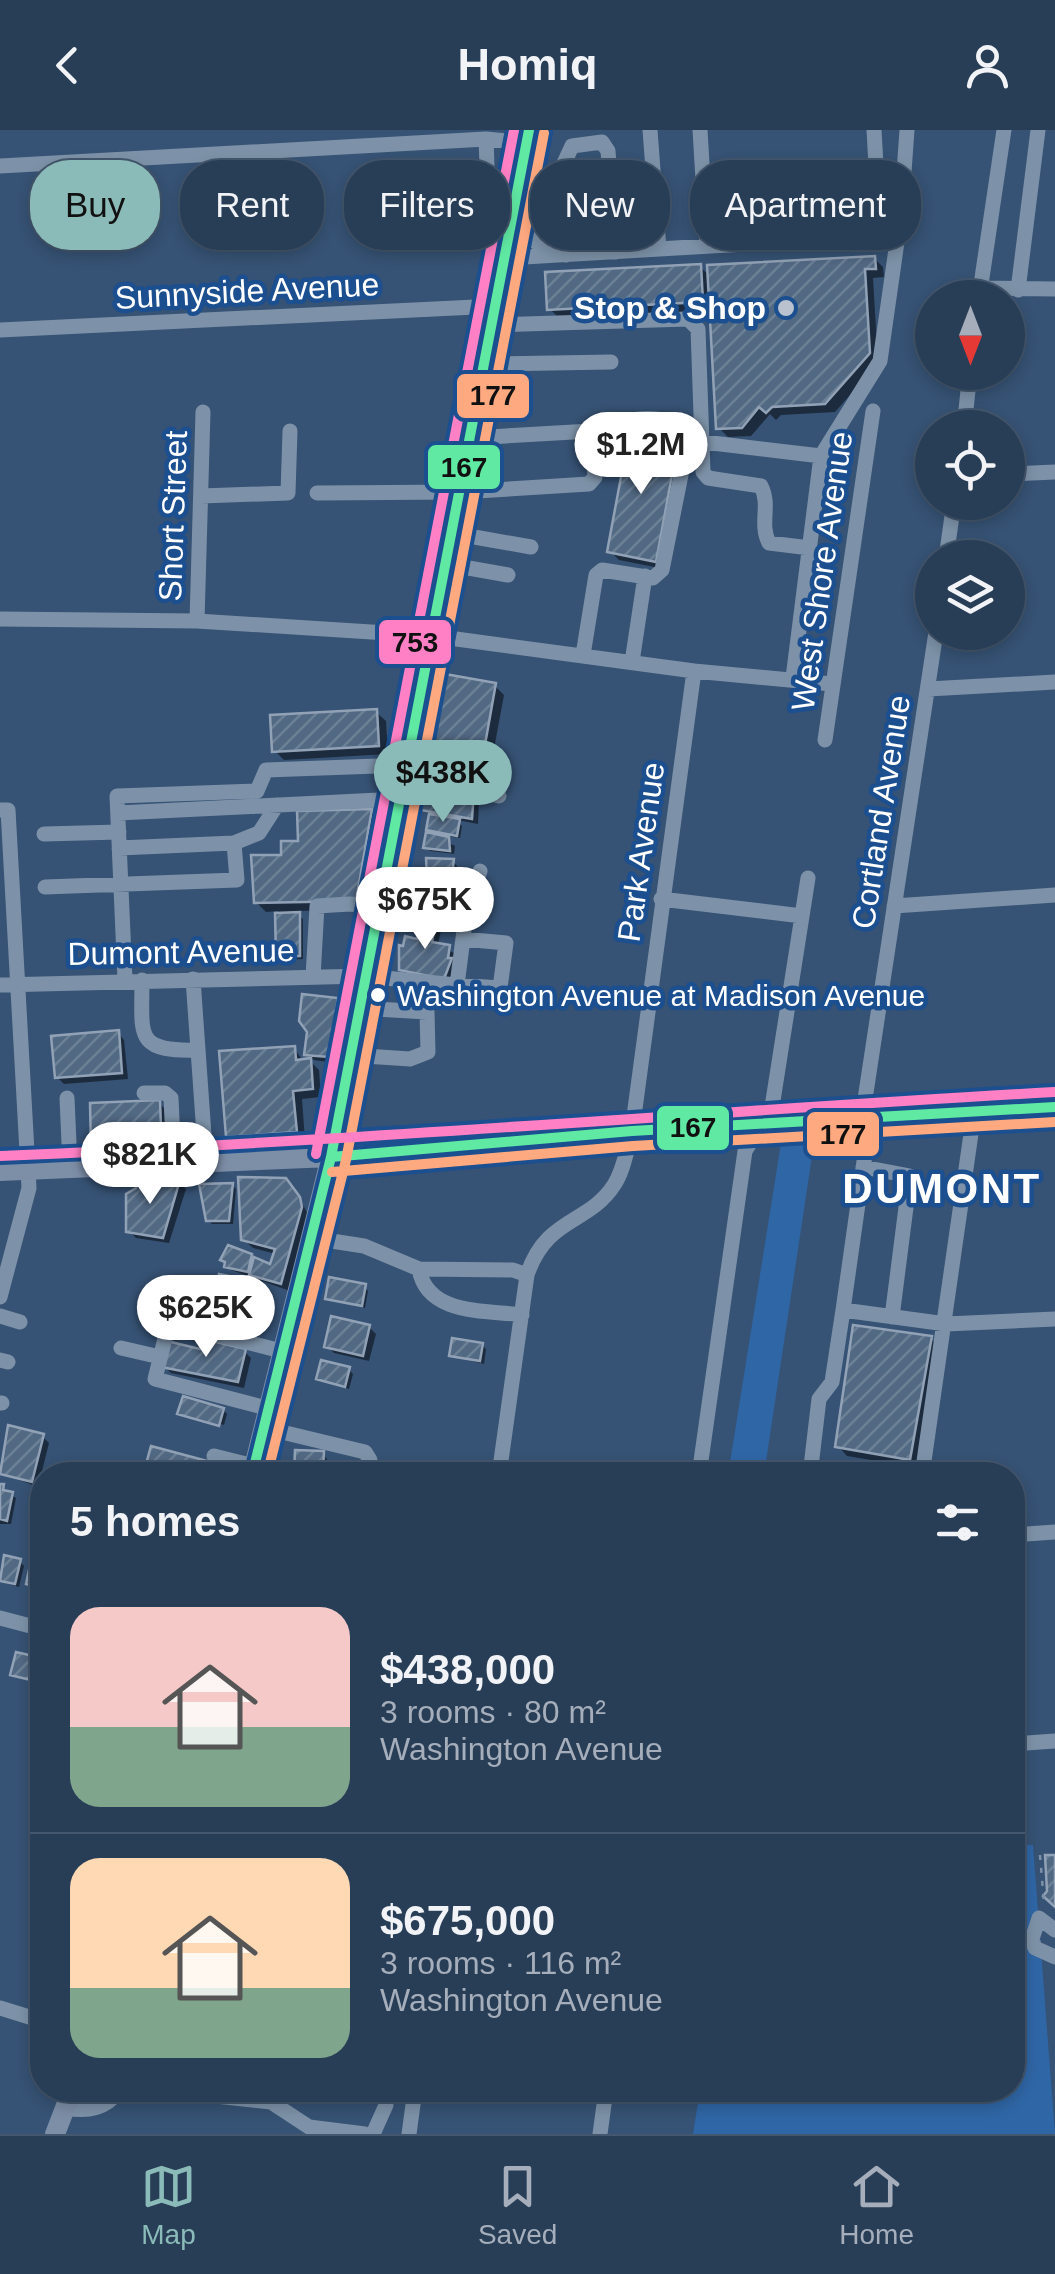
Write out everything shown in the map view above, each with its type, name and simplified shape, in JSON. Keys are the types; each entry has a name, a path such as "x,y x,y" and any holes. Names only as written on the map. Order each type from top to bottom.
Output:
{"main road":[{"path":"256,1462 332,1157 528,136"},
{"path":"0,1171 332,1157 632,1131 1055,1108"},
{"path":"55,2134 68,2102"}],"street":[{"path":"650,130 652,160"},
{"path":"700,130 702,160"},
{"path":"874,130 876,160"},
{"path":"904,160 907,130"},
{"path":"982,280 1004,130"},
{"path":"1019,280 1038,130"},
{"path":"0,166 380,138 528,136"},
{"path":"486,139 488,160"},
{"path":"566,255 560,172 572,146 602,142 608,151 616,252"},
{"path":"512,223 538,243 566,255"},
{"path":"506,258 645,250"},
{"path":"793,678 821,456 880,361 896,250"},
{"path":"1025,290 1055,289"},
{"name":"Sunnyside Avenue","path":"0,330 495,316 688,319 698,329 702,472 708,478 761,486 767,498 762,528 770,543 810,548"},
{"path":"485,364 611,362"},
{"name":"West Shore Avenue","path":"825,740 873,411"},
{"name":"Short Street","path":"197,621 203,412"},
{"path":"470,438 590,432 648,418 672,420 686,432 662,570 653,578 602,570 596,576 583,655"},
{"path":"201,496 288,493 290,430"},
{"path":"316,493 460,492 589,484 595,477 590,432"},
{"path":"704,442 821,456"},
{"path":"1025,473 1055,472"},
{"path":"452,532 530,546"},
{"path":"446,564 508,574"},
{"path":"632,662 645,576"},
{"path":"0,619 197,621 434,636 694,671 832,684"},
{"name":"Cortland Avenue","path":"812,1462 819,1399 832,1382 843,1310 894,906 933,650"},
{"name":"Park Avenue","path":"501,1462 527,1275 545,1238 603,1198 616,1184 632,1131 694,671"},
{"path":"928,689 1055,682"},
{"path":"118,804 160,794 257,791 266,770 405,770 500,796"},
{"path":"118,804 277,805 400,799"},
{"path":"118,804 125,980"},
{"path":"44,834 234,843 259,833 277,805"},
{"path":"0,1297 29,1188 4,810"},
{"path":"44,887 237,880 234,843"},
{"path":"384,877 467,892 472,891 480,871"},
{"path":"701,1462 745,1151 772,1108 808,878"},
{"path":"894,906 1055,895"},
{"path":"661,899 802,916"},
{"path":"312,977 316,907 350,904 466,915 458,985"},
{"name":"Dumont Avenue","path":"0,985 364,976 500,988 506,943 463,939"},
{"path":"193,979 206,1163"},
{"path":"142,980 142,1035 148,1043 167,1050 198,1050"},
{"path":"350,1055 410,1059 428,1052 426,1012 358,1008"},
{"path":"144,1093 166,1093 171,1098 174,1164"},
{"path":"68,1098 70,1166"},
{"path":"924,1462 974,1112"},
{"path":"863,1167 910,1176 892,1317"},
{"path":"312,1238 364,1246 418,1269 513,1270 527,1275"},
{"path":"418,1269 421,1284 442,1304 522,1315"},
{"path":"843,1310 946,1324 1055,1318"},
{"path":"0,1316 20,1322"},
{"path":"285,1352 169,1322 154,1379 364,1452 370,1462"},
{"path":"121,1348 160,1356"},
{"path":"214,1456 230,1462"},
{"path":"1025,1533 1055,1532"},
{"path":"0,1618 30,1627"},
{"path":"1025,1743 1055,1741"},
{"path":"1055,1930 1039,1918 1032,1939 1035,1948 1055,1957"},
{"path":"0,2008 30,2017"},
{"path":"73,2102 88,2112 109,2102"},
{"path":"282,2102 309,2128 365,2134"},
{"path":"373,2134 383,2102"},
{"path":"409,2134 413,2102"},
{"path":"600,2134 604,2102"}],"path":[{"path":"1040,1855 1042,1900 1049,1910"}],"shaded area":[{"path":"781,1143 814,1143 766,1462 730,1462"},
{"path":"1025,1845 1033,1845 1055,2134 693,2134 698,2102 1025,2102"}],"building":[{"path":"875,256 876,269 865,269 870,353 825,404 772,407 766,413 759,407 742,428 716,429 707,265"},
{"path":"701,264 703,302 547,310 545,272"},
{"path":"643,429 644,447 677,448 656,562 607,552 621,477 617,432"},
{"path":"445,674 496,683 478,784 427,775"},
{"path":"377,709 379,746 272,752 270,715"},
{"path":"426,783 474,792 472,819 421,810"},
{"path":"372,809 356,901 254,903 251,855 281,855 281,841 298,841 297,811"},
{"path":"429,814 460,819 457,836 426,830"},
{"path":"426,832 449,837 450,851 423,848"},
{"path":"426,858 454,859 451,884 435,884 436,879 427,877"},
{"path":"300,912 300,956 276,957 275,913"},
{"path":"422,913 437,916 432,942 450,945 448,958 452,958 444,979 399,970 399,945 403,946 405,936 417,939"},
{"path":"302,994 338,998 329,1057 304,1055 307,1032 299,1021"},
{"path":"119,1030 122,1073 55,1078 51,1036"},
{"path":"295,1046 296,1060 311,1058 313,1089 293,1091 297,1132 226,1137 219,1051"},
{"path":"160,1100 162,1155 106,1157 105,1149 91,1150 90,1103"},
{"path":"238,1177 286,1178 300,1197 302,1207 281,1284 249,1275 254,1257 270,1264 275,1249 241,1240"},
{"path":"180,1180 163,1238 126,1232 126,1194 136,1188 136,1181 149,1181 149,1188 154,1188 153,1181"},
{"path":"233,1183 229,1221 206,1221 199,1184"},
{"path":"228,1245 252,1254 248,1272 224,1267 225,1262 220,1260"},
{"path":"219,1274 229,1276 227,1283 252,1289 245,1317 211,1309 213,1303 204,1301 208,1288 216,1290"},
{"path":"329,1277 366,1284 362,1306 325,1299"},
{"path":"331,1316 370,1325 363,1356 324,1347"},
{"path":"853,1325 932,1336 910,1460 835,1447"},
{"path":"452,1338 483,1343 480,1361 449,1356"},
{"path":"203,1339 246,1349 238,1382 161,1367 167,1341 200,1349"},
{"path":"321,1360 350,1367 345,1387 316,1379"},
{"path":"183,1396 224,1408 219,1426 177,1414"},
{"path":"8,1425 44,1434 37,1462 30,1462 30,1482 0,1474"},
{"path":"151,1446 211,1462 147,1462"},
{"path":"295,1450 324,1451 324,1462 295,1462"},
{"path":"0,1484 4,1484 3,1490 13,1492 7,1521 0,1519"},
{"path":"4,1555 21,1559 15,1584 0,1581"},
{"path":"16,1652 30,1655 30,1680 10,1675"},
{"path":"1045,1855 1055,1855 1055,1907 1043,1896 1047,1891"}],"transit line":[{"name":"753","path":"316,1154 514,130"},
{"name":"167","path":"255,1462 331,1157 529,130"},
{"name":"177","path":"270,1462 346,1160 544,133"},
{"name":"753","path":"0,1156 1054,1092"},
{"name":"167","path":"331,1157 632,1131 1055,1107"},
{"name":"177","path":"332,1172 633,1146 1055,1122"}],"place":[{"name":"Stop & Shop","path":"786,308"},
{"name":"Washington Avenue at Madison Avenue","path":"378,995"}],"district":[{"name":"DUMONT","path":"942,1188"}]}
